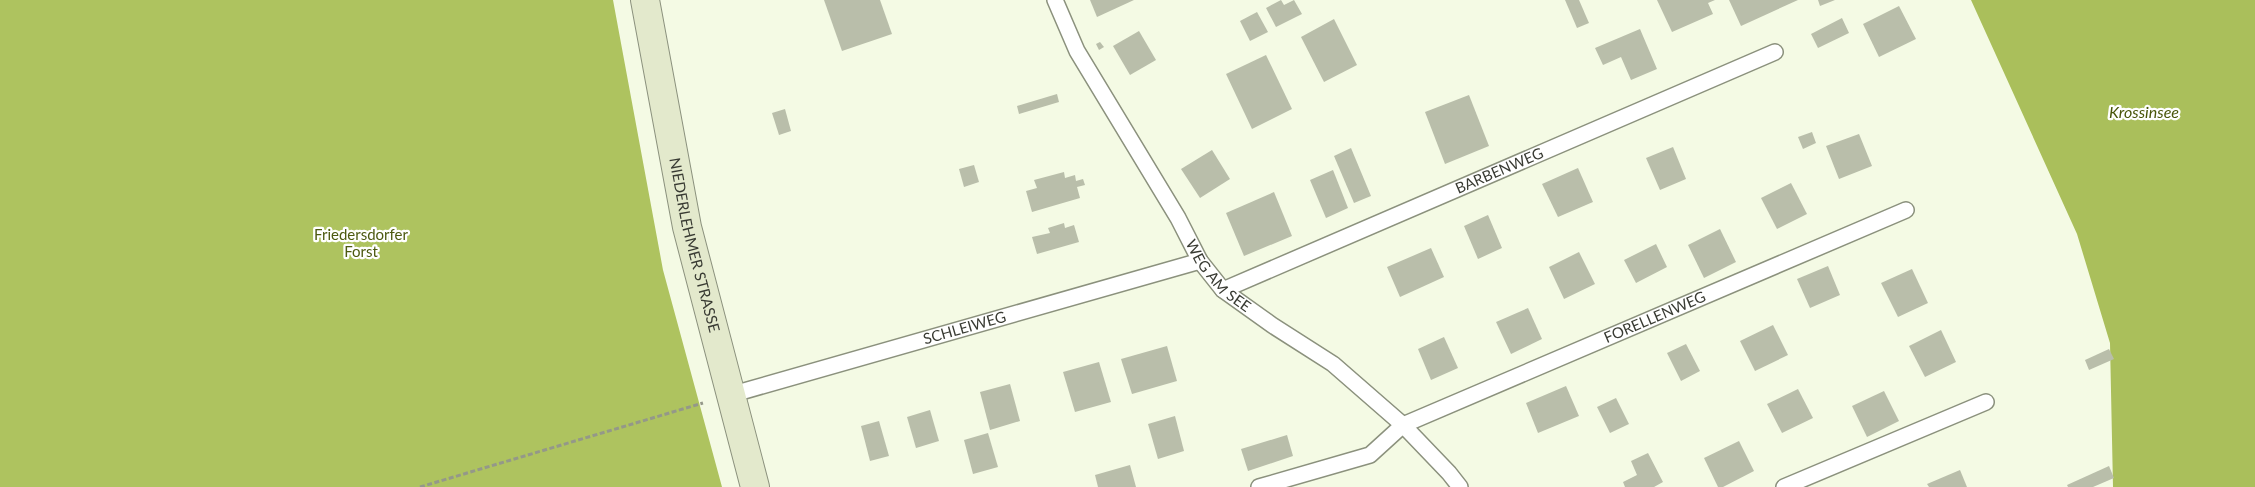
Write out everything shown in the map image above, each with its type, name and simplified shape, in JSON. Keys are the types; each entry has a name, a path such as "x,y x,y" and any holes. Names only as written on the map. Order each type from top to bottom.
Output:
{"main road":[{"name":"NIEDERLEHMER STRASSE","path":"645,0 685,218 755,487"}],"lane":[{"name":"WEG AM SEE","path":"1055,0 1077,51 1178,218 1200,261 1223,290 1272,325 1333,364 1403,426 1449,473 1460,487"},
{"name":"BARBENWEG","path":"1223,290 1775,52"},
{"name":"FORELLENWEG","path":"1259,487 1370,455 1403,426 1906,210"},
{"name":"SCHLEIWEG","path":"730,395 1200,261"},
{"path":"1784,487 1986,402"}],"path":[{"path":"420,487 730,395"}],"green space":[{"name":"Friedersdorfer Forst","path":"0,0 613,0 663,270 722,487 0,487"}],"water":[{"name":"Krossinsee","path":"1971,0 2255,0 2255,487 2113,487 2110,343 2077,234"}],"building":[{"path":"824,0 880,0 892,34 842,51"},
{"path":"1090,0 1134,0 1097,17"},
{"path":"1281,0 1284,5 1294,0 1302,14 1276,27 1266,8"},
{"path":"1565,0 1579,0 1589,23 1577,28"},
{"path":"1657,0 1715,0 1708,3 1713,14 1672,32"},
{"path":"1729,0 1798,0 1741,26"},
{"path":"1818,0 1835,0 1820,6"},
{"path":"1899,6 1916,39 1879,57 1863,24"},
{"path":"1257,12 1268,32 1250,41 1240,21"},
{"path":"1842,18 1849,33 1818,48 1811,34"},
{"path":"1334,19 1357,65 1324,82 1301,37"},
{"path":"1640,29 1657,69 1631,80 1621,57 1603,65 1595,48"},
{"path":"1139,31 1156,60 1130,75 1113,46"},
{"path":"1100,42 1104,47 1099,50 1096,44"},
{"path":"1266,55 1292,109 1252,129 1226,74"},
{"path":"1057,94 1059,102 1019,114 1017,106"},
{"path":"1469,95 1489,146 1445,164 1425,112"},
{"path":"785,109 791,131 779,135 772,113"},
{"path":"1812,132 1816,143 1803,149 1798,137"},
{"path":"1859,134 1872,166 1839,179 1826,146"},
{"path":"1673,147 1686,179 1660,190 1646,158"},
{"path":"1351,148 1371,196 1354,203 1334,156"},
{"path":"1212,150 1230,179 1200,198 1181,169"},
{"path":"974,165 979,182 964,187 959,169"},
{"path":"1578,168 1593,202 1558,217 1542,184"},
{"path":"1333,170 1348,208 1326,218 1310,180"},
{"path":"1064,172 1065,178 1075,175 1076,181 1083,179 1085,185 1077,187 1080,198 1032,212 1026,191 1037,188 1034,180"},
{"path":"1791,183 1807,214 1777,229 1761,198"},
{"path":"1274,192 1292,236 1244,256 1226,213"},
{"path":"1488,215 1502,248 1478,259 1464,226"},
{"path":"1064,223 1065,228 1074,225 1079,242 1037,254 1032,237 1050,233 1048,228"},
{"path":"1720,229 1736,262 1704,278 1688,245"},
{"path":"1656,244 1667,267 1636,283 1624,260"},
{"path":"1431,248 1444,277 1400,297 1387,267"},
{"path":"1579,252 1595,284 1564,299 1549,267"},
{"path":"1828,266 1840,295 1810,308 1797,279"},
{"path":"1912,269 1928,303 1898,317 1881,283"},
{"path":"1528,308 1542,339 1511,354 1496,322"},
{"path":"1773,325 1788,355 1755,371 1740,341"},
{"path":"1941,330 1956,362 1925,377 1909,346"},
{"path":"1444,337 1458,368 1431,380 1418,349"},
{"path":"1686,344 1700,371 1681,381 1667,353"},
{"path":"1167,346 1177,381 1132,394 1121,359"},
{"path":"2109,349 2114,359 2089,370 2085,360"},
{"path":"1099,362 1111,402 1075,412 1063,372"},
{"path":"1010,384 1020,421 990,430 980,392"},
{"path":"1566,386 1579,416 1538,433 1526,403"},
{"path":"1798,389 1813,418 1782,433 1767,404"},
{"path":"1884,391 1899,421 1867,437 1852,406"},
{"path":"1616,398 1629,424 1610,433 1597,407"},
{"path":"930,410 939,441 916,448 907,417"},
{"path":"1175,416 1184,451 1158,459 1148,424"},
{"path":"879,421 889,456 870,461 861,426"},
{"path":"988,433 998,467 973,474 964,440"},
{"path":"1287,435 1293,456 1248,471 1241,449"},
{"path":"1739,441 1754,471 1723,487 1718,487 1704,458"},
{"path":"1648,453 1663,482 1654,487 1625,487 1623,482 1637,475 1631,461"},
{"path":"1130,465 1136,487 1098,487 1095,475"},
{"path":"2109,466 2114,478 2093,487 2068,487 2067,485"},
{"path":"1960,470 1967,487 1929,487 1927,484"}]}
